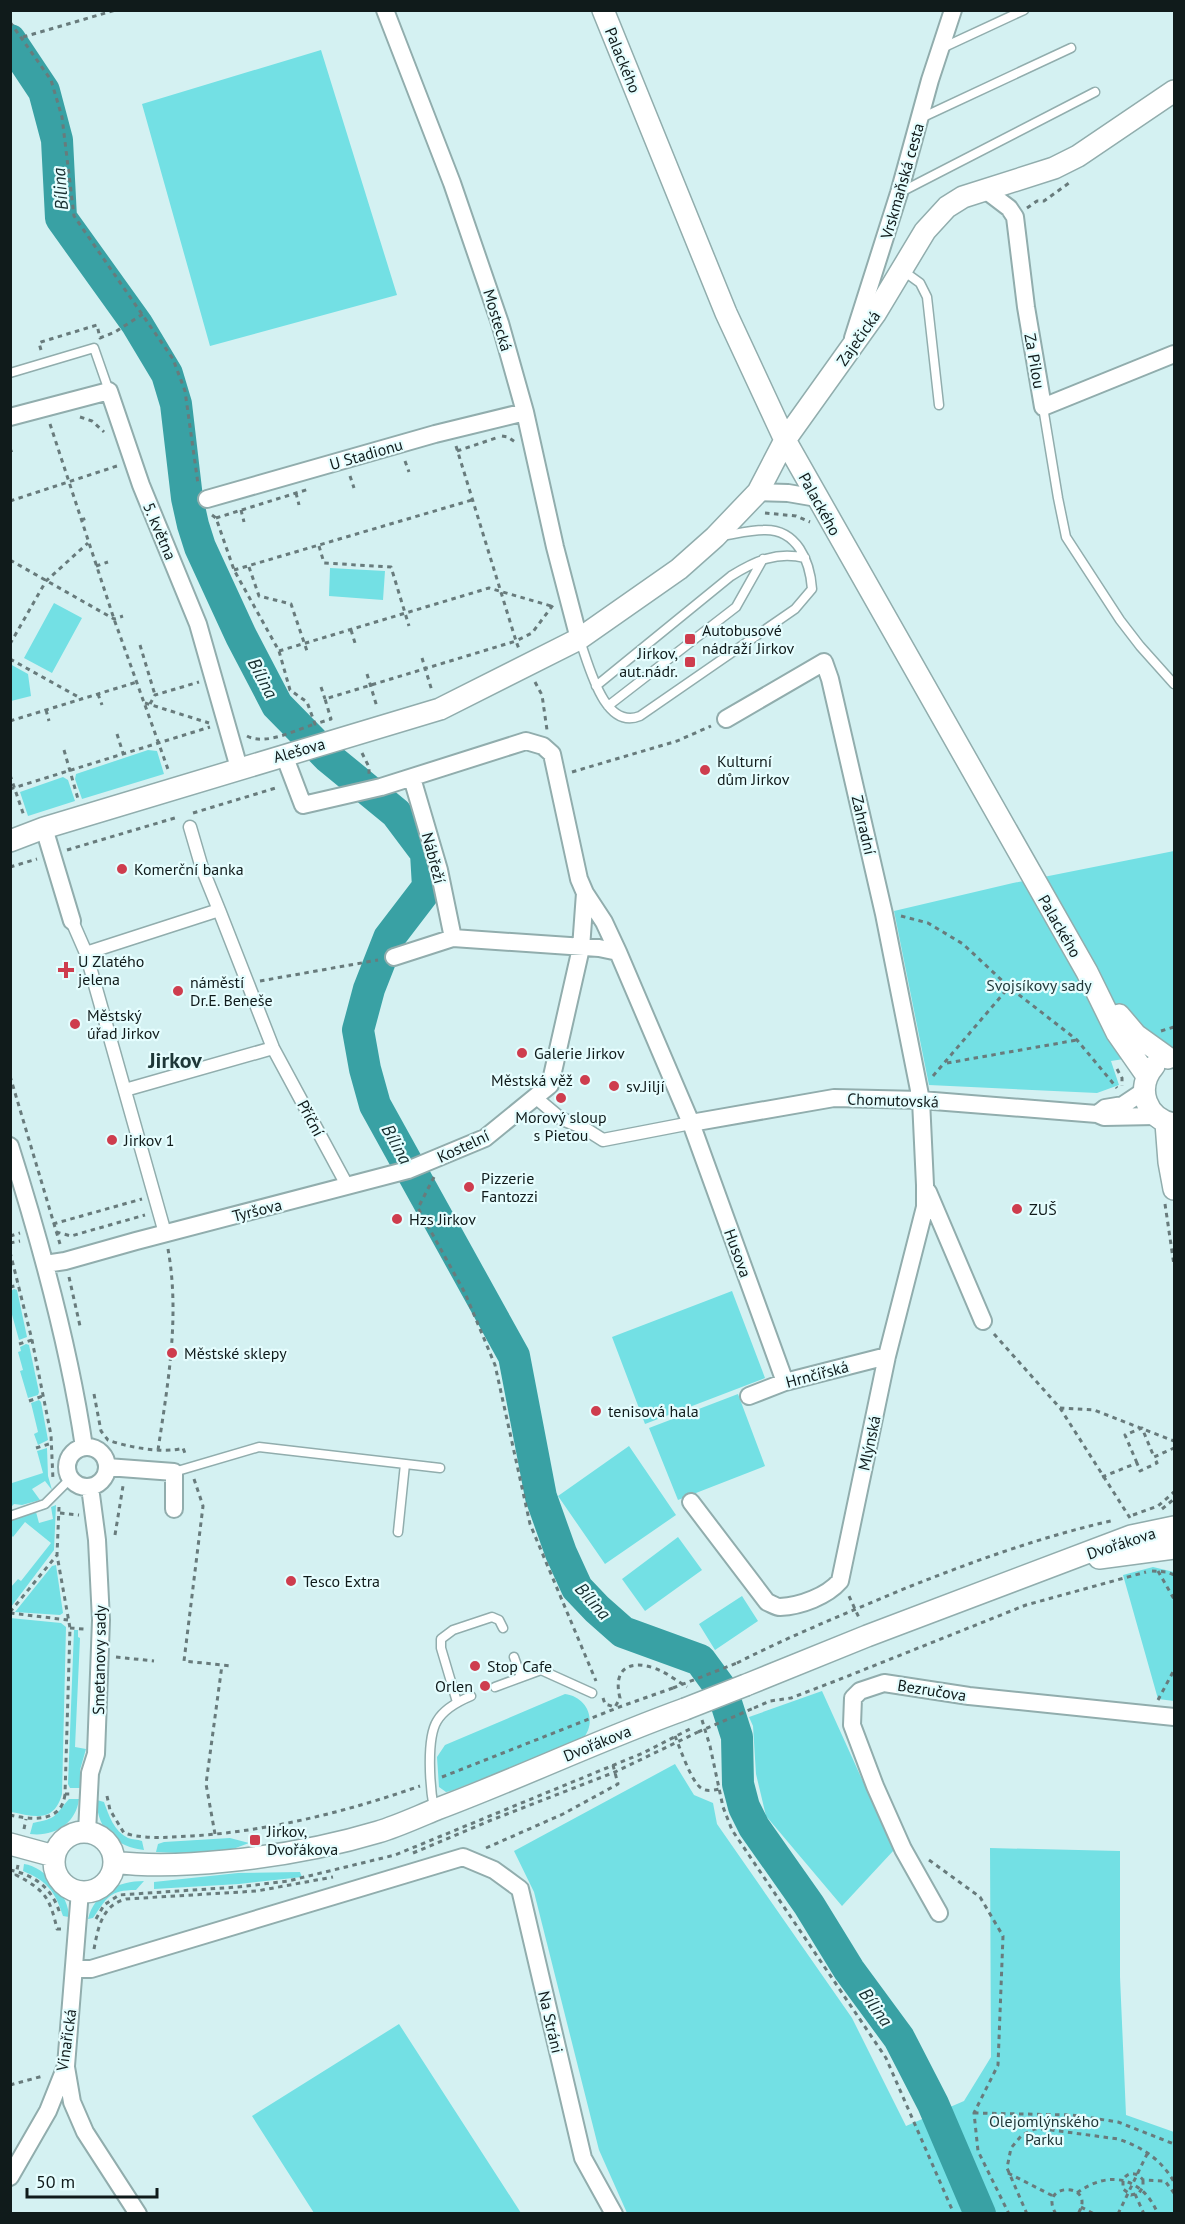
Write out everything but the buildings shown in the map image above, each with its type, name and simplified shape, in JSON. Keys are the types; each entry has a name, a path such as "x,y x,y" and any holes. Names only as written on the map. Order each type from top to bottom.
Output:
{"street":[{"name":"Mostecká","path":"385,10 452,183 500,323 525,412 557,602 579,639"},
{"name":"Palackého","path":"603,10 726,313 785,440 1087,972 1117,1033 1146,1083"},
{"name":"Vrskmaňská cesta","path":"850,351 899,193 939,50 953,10"},
{"name":"Zaječická","path":"579,639 679,569 716,537 754,496 785,440 850,351 925,231 947,207 963,197 1054,168 1078,156 1174,91"},
{"name":"Za Pilou","path":"984,189 1010,208 1016,218 1026,307 1043,407 1174,354"},
{"path":"10,417 109,391"},
{"name":"5. května","path":"109,391 141,485 198,624 239,768"},
{"name":"U Stadionu","path":"207,499 452,430 525,412"},
{"path":"754,496 788,493 818,498"},
{"name":"Alešova","path":"10,841 239,768 440,709 579,639"},
{"name":"Zahradní","path":"726,719 824,662 830,679 884,914 921,1100"},
{"path":"284,755 303,805 355,795 375,782 412,778 526,741 543,746 552,754"},
{"name":"Kostelní","path":"552,754 579,879 618,952 691,1123"},
{"name":"Nábřeží","path":"412,778 438,870 453,938"},
{"name":"Příční","path":"190,827 202,868 273,1048 348,1187"},
{"path":"45,828 72,921 87,953 165,1233"},
{"name":"Kostelní","path":"348,1187 413,1168 485,1138 550,1085 581,948 585,893"},
{"path":"87,953 219,910"},
{"path":"394,957 453,938 618,952"},
{"name":"Palackého","path":"1087,972 1130,1029 1171,1057"},
{"path":"125,1090 273,1048"},
{"name":"Chomutovská","path":"1097,1113 1105,1108 1131,1102 1146,1083 1153,1067 1171,1057"},
{"path":"1146,1083 1145,1100 1165,1121 1169,1192"},
{"path":"535,1097 560,1118 584,1128 603,1140 691,1123"},
{"name":"Chomutovská","path":"691,1123 834,1098 921,1100 1097,1113 1104,1117 1165,1121"},
{"name":"Mlýnská","path":"690,1502 767,1602 778,1607 819,1597 832,1590 840,1581 887,1356 925,1207 921,1100"},
{"name":"Husova","path":"691,1123 785,1382"},
{"path":"10,1146 45,1264 80,1417 84,1447"},
{"path":"925,1185 983,1321"},
{"name":"Tyršova","path":"45,1264 65,1262 165,1233 348,1187"},
{"name":"Hrnčířská","path":"749,1396 785,1382 887,1356"},
{"path":"84,1447 103,1454 107,1467 105,1478 96,1486 79,1486 70,1479 68,1459 72,1453 84,1447"},
{"path":"107,1467 182,1469 174,1509"},
{"name":"Smetanovy sady","path":"87,1832 90,1773 96,1754 101,1620 97,1540 90,1487"},
{"name":"Dvořákova","path":"114,1862 148,1866 182,1866 252,1859 313,1849 378,1832 609,1738 692,1709 867,1636 1131,1536 1174,1527"},
{"name":"Dvořákova","path":"1068,1561 1174,1548"},
{"name":"Bezručova","path":"939,1913 903,1849 875,1786 852,1725 853,1698 860,1691 884,1683 969,1696 1174,1718"},
{"path":"87,1832 97,1835 106,1842 114,1862 112,1872 99,1887 80,1892 71,1889 57,1875 54,1856 66,1838 76,1833 87,1832"},
{"path":"16,1845 54,1856"},
{"path":"74,1969 91,1970 464,1857"},
{"name":"Na Stráni","path":"464,1857 494,1870 520,1889 583,2158 614,2214"},
{"name":"Vinařická","path":"13,2166 48,2111 58,2070 74,1969 80,1892"},
{"path":"58,2070 85,2132 138,2214"}],"lane":[{"path":"939,50 1024,10"},
{"path":"920,119 1071,48"},
{"path":"899,193 1095,92"},
{"path":"902,270 920,284 927,297 939,405"},
{"path":"10,372 94,348 109,391"},
{"path":"1043,407 1066,537 1120,620 1174,684"},
{"path":"579,639 596,686 608,706 618,717 631,720 795,609 812,589 811,572 801,549 780,531 764,530 716,537"},
{"path":"596,686 731,576 753,562 791,555 805,558"},
{"path":"608,706 736,607 763,559"},
{"path":"182,1469 259,1447 440,1468"},
{"path":"398,1532 405,1464"},
{"path":"10,1516 45,1504 70,1479"},
{"path":"457,1702 441,1648 441,1639 453,1630 492,1617 499,1620 503,1628"},
{"path":"514,1657 521,1677"},
{"path":"495,1687 541,1670 597,1691"},
{"path":"434,1811 431,1795 430,1750 437,1721 457,1702 471,1696"}],"path":[{"path":"23,37 116,10"},
{"path":"10,22 23,37 51,80 62,117 74,216 173,359 185,391 198,485 207,499 234,570 279,651 290,690 308,702 315,724"},
{"path":"41,354 39,343 41,342 97,325 100,338 115,332 143,314"},
{"path":"45,408 88,543 176,788"},
{"path":"452,430 516,641 526,666 542,695 552,754"},
{"path":"457,451 501,436 508,437 519,448"},
{"path":"10,448 13,456"},
{"path":"405,460 409,472"},
{"path":"10,501 118,466"},
{"path":"350,476 354,488"},
{"path":"296,493 299,505"},
{"path":"754,496 764,513 796,516 812,523"},
{"path":"234,570 472,501"},
{"path":"241,510 244,522"},
{"path":"81,520 87,518"},
{"path":"10,644 46,581 88,543"},
{"path":"319,546 324,563 391,567 409,626"},
{"path":"10,560 114,618 123,616"},
{"path":"96,566 108,562"},
{"path":"249,567 259,596 291,604 307,651"},
{"path":"279,651 489,588 557,602 532,633 516,641 325,699"},
{"path":"350,630 355,643"},
{"path":"140,645 155,695"},
{"path":"422,658 432,691"},
{"path":"10,659 82,699"},
{"path":"367,674 377,707"},
{"path":"10,721 137,682"},
{"path":"147,704 155,695 199,682"},
{"path":"244,735 258,740 331,719 321,687"},
{"path":"98,694 102,705"},
{"path":"12,788 218,725 147,704"},
{"path":"45,710 49,721"},
{"path":"556,776 677,741 726,719"},
{"path":"117,735 123,753"},
{"path":"360,749 375,782"},
{"path":"64,750 79,800"},
{"path":"10,775 12,788 24,817"},
{"path":"884,914 907,916 928,923 963,944 1009,987 1077,1040 1118,1090 1122,1087 1122,1078 1114,1063"},
{"path":"248,983 360,963"},
{"path":"921,1100 924,1085 1009,987"},
{"path":"945,1063 1077,1040"},
{"path":"434,1177 418,1208 465,1293 495,1365 530,1524 597,1691 605,1704 615,1707 620,1698 617,1685 622,1670 637,1665 655,1668 692,1709 710,1746 723,1807 732,1830 886,2058 954,2214"},
{"path":"1169,1192 1174,1265"},
{"path":"10,1243 143,1198"},
{"path":"10,1236 60,1232 71,1236 159,1211"},
{"path":"158,1450 171,1364 173,1279 165,1233"},
{"path":"10,1252 32,1340 52,1443 52,1477 60,1513 57,1555 70,1628 64,1801 58,1810 41,1819 26,1819 10,1815"},
{"path":"10,1287 19,1285"},
{"path":"983,1321 1060,1408 1131,1519"},
{"path":"19,1344 32,1340"},
{"path":"29,1401 43,1396"},
{"path":"1060,1408 1094,1410 1174,1442"},
{"path":"1142,1428 1157,1463 1140,1471 1125,1435 1142,1428"},
{"path":"36,1448 52,1443"},
{"path":"114,1540 129,1445 174,1451 183,1448 182,1469 203,1506 184,1660 232,1666"},
{"path":"1154,1457 1174,1449"},
{"path":"1102,1477 1137,1463"},
{"path":"452,1772 737,1663 845,1613 978,1559 1070,1530 1125,1518 1138,1520"},
{"path":"10,1612 57,1555"},
{"path":"1158,1571 1174,1599"},
{"path":"698,1732 770,1701 791,1698 1026,1605 1147,1572 1158,1571 1174,1575"},
{"path":"10,1612 68,1620"},
{"path":"112,1656 154,1661"},
{"path":"215,1834 206,1784 222,1665"},
{"path":"1149,1715 1174,1670"},
{"path":"692,1709 675,1736 700,1788 707,1791 720,1789"},
{"path":"464,1857 563,1814 618,1784 613,1765"},
{"path":"65,1794 106,1795 110,1810 123,1833 150,1839 215,1834 283,1824 412,1789"},
{"path":"16,1875 16,1845 26,1819"},
{"path":"903,1849 933,1862 980,1897 1003,1936 998,2066 974,2114 978,2151 1009,2214"},
{"path":"10,1874 34,1884 45,1895 52,1906 57,1929 77,1930"},
{"path":"10,2085 58,2070"},
{"path":"974,2114 1083,2116 1118,2122 1174,2144"},
{"path":"1027,2214 1008,2173 1008,2157 1011,2148 1022,2135 1035,2129 1118,2139 1148,2152 1174,2179"},
{"path":"1118,2214 1148,2152"},
{"path":"1008,2173 1053,2196"},
{"path":"1142,2190 1135,2194 1128,2194 1123,2189 1123,2180 1128,2174 1137,2174 1143,2180 1165,2181 1174,2193"},
{"path":"1077,2193 1089,2184 1104,2179 1123,2180 1133,2183 1142,2190 1152,2201 1158,2214"},
{"path":"1142,2190 1143,2180"},
{"path":"1053,2196 1064,2189 1077,2193 1081,2199 1081,2207 1077,2214"},
{"path":"1135,2194 1143,2214"},
{"path":"1053,2196 1052,2205 1056,2214"},
{"path":"1081,2207 1094,2214"}],"green space":[{"path":"321,50 397,295 210,346 142,104"},
{"path":"330,568 385,571 383,600 329,596"},
{"path":"54,603 82,618 52,673 24,658"},
{"path":"10,664 28,674 31,696 11,701"},
{"path":"148,750 157,751 164,774 82,799 75,779 76,774"},
{"path":"63,777 68,780 75,801 28,816 20,792"},
{"name":"Svojsíkovy sady","path":"1174,851 1174,1051 1111,1061 1119,1085 1097,1093 929,1085 894,911 1013,883"},
{"path":"17,1290 27,1337 19,1340 11,1311 11,1291"},
{"path":"732,1291 765,1378 645,1424 612,1337"},
{"path":"29,1345 39,1392 38,1395 28,1398 20,1371 23,1370 18,1352 21,1351 20,1347"},
{"path":"738,1394 765,1466 678,1500 649,1428"},
{"path":"39,1400 48,1440 38,1445 34,1434 38,1432 31,1403"},
{"path":"629,1446 676,1515 605,1564 558,1496"},
{"path":"47,1448 48,1476 52,1490 45,1481 32,1489 40,1500 22,1505 14,1504 11,1507 11,1479 12,1483 43,1473 37,1451"},
{"path":"56,1505 54,1550 11,1607 11,1587 18,1579 21,1581 51,1543 25,1522 13,1537 11,1520 36,1512 39,1523 53,1519 51,1507"},
{"path":"678,1537 702,1570 645,1611 622,1579"},
{"path":"56,1565 63,1613 60,1615 15,1612 52,1566"},
{"path":"1153,1567 1174,1572 1174,1701 1158,1699 1123,1575"},
{"path":"742,1596 758,1621 715,1650 699,1624"},
{"path":"10,1618 61,1623 66,1627 62,1794 54,1810 42,1816 11,1812"},
{"path":"74,1630 78,1630 80,1638 75,1747 86,1749 80,1770 80,1788 70,1788 68,1784"},
{"path":"822,1691 894,1850 842,1906 766,1816 756,1774 753,1726 749,1717"},
{"path":"565,1694 580,1700 588,1711 589,1726 582,1740 451,1791 446,1792 439,1787 437,1757 445,1745"},
{"name":"Olejomlýnského Parku","path":"675,1764 694,1795 713,1803 717,1824 852,2018 906,2126 964,2101 991,2057 990,1848 1120,1851 1120,1977 1126,2115 1174,2132 1174,2213 627,2213 599,2150 534,1892 514,1851"},
{"path":"69,1799 79,1799 69,1822 55,1831 30,1834 33,1823 54,1816"},
{"path":"97,1800 104,1802 110,1818 119,1831 128,1838 142,1841 144,1850 125,1845 110,1835 100,1820"},
{"path":"230,1838 249,1843 217,1855 156,1852 158,1844 164,1842"},
{"path":"24,1864 40,1871 55,1884 65,1900 69,1917 63,1916 53,1893 44,1883 23,1871"},
{"path":"300,1872 302,1877 239,1884 154,1889 154,1882 238,1873"},
{"path":"144,1881 136,1890 127,1890 110,1896 93,1918 88,1919 96,1902 109,1890 125,1883"},
{"path":"399,2024 521,2213 314,2213 252,2116"}],"waterway":[{"name":"Bílina","path":"10,40 44,91 57,140 61,218 137,324 167,374 176,404 187,498 193,525 200,547 241,636 277,705 329,758 396,813 426,853 428,887 389,938 369,989 358,1030 365,1069 375,1105 514,1356 541,1497 561,1553 577,1588 623,1632 700,1660 722,1690 737,1737 738,1784 744,1807 754,1827 809,1905 849,1970 899,2038 933,2104 980,2214"}],"place":[{"name":"Autobusové nádraží Jirkov","path":"690,639"},
{"name":"Jirkov, aut.nádr.","path":"690,662"},
{"name":"Kulturní dům Jirkov","path":"705,770"},
{"name":"Komerční banka","path":"122,869"},
{"name":"U Zlatého jelena","path":"66,970"},
{"name":"náměstí Dr.E. Beneše","path":"178,991"},
{"name":"Městský úřad Jirkov","path":"75,1024"},
{"name":"Galerie Jirkov","path":"522,1053"},
{"name":"Městská věž","path":"585,1080"},
{"name":"sv.Jiljí","path":"614,1086"},
{"name":"Morový sloup s Pietou","path":"561,1098"},
{"name":"Jirkov 1","path":"112,1140"},
{"name":"Pizzerie Fantozzi","path":"469,1187"},
{"name":"ZUŠ","path":"1017,1209"},
{"name":"Hzs Jirkov","path":"397,1219"},
{"name":"Městské sklepy","path":"172,1353"},
{"name":"tenisová hala","path":"596,1411"},
{"name":"Tesco Extra","path":"291,1581"},
{"name":"Stop Cafe","path":"475,1666"},
{"name":"Orlen","path":"485,1686"},
{"name":"Jirkov, Dvořákova","path":"255,1840"}],"district":[{"name":"Jirkov","path":"175,1060"}]}
